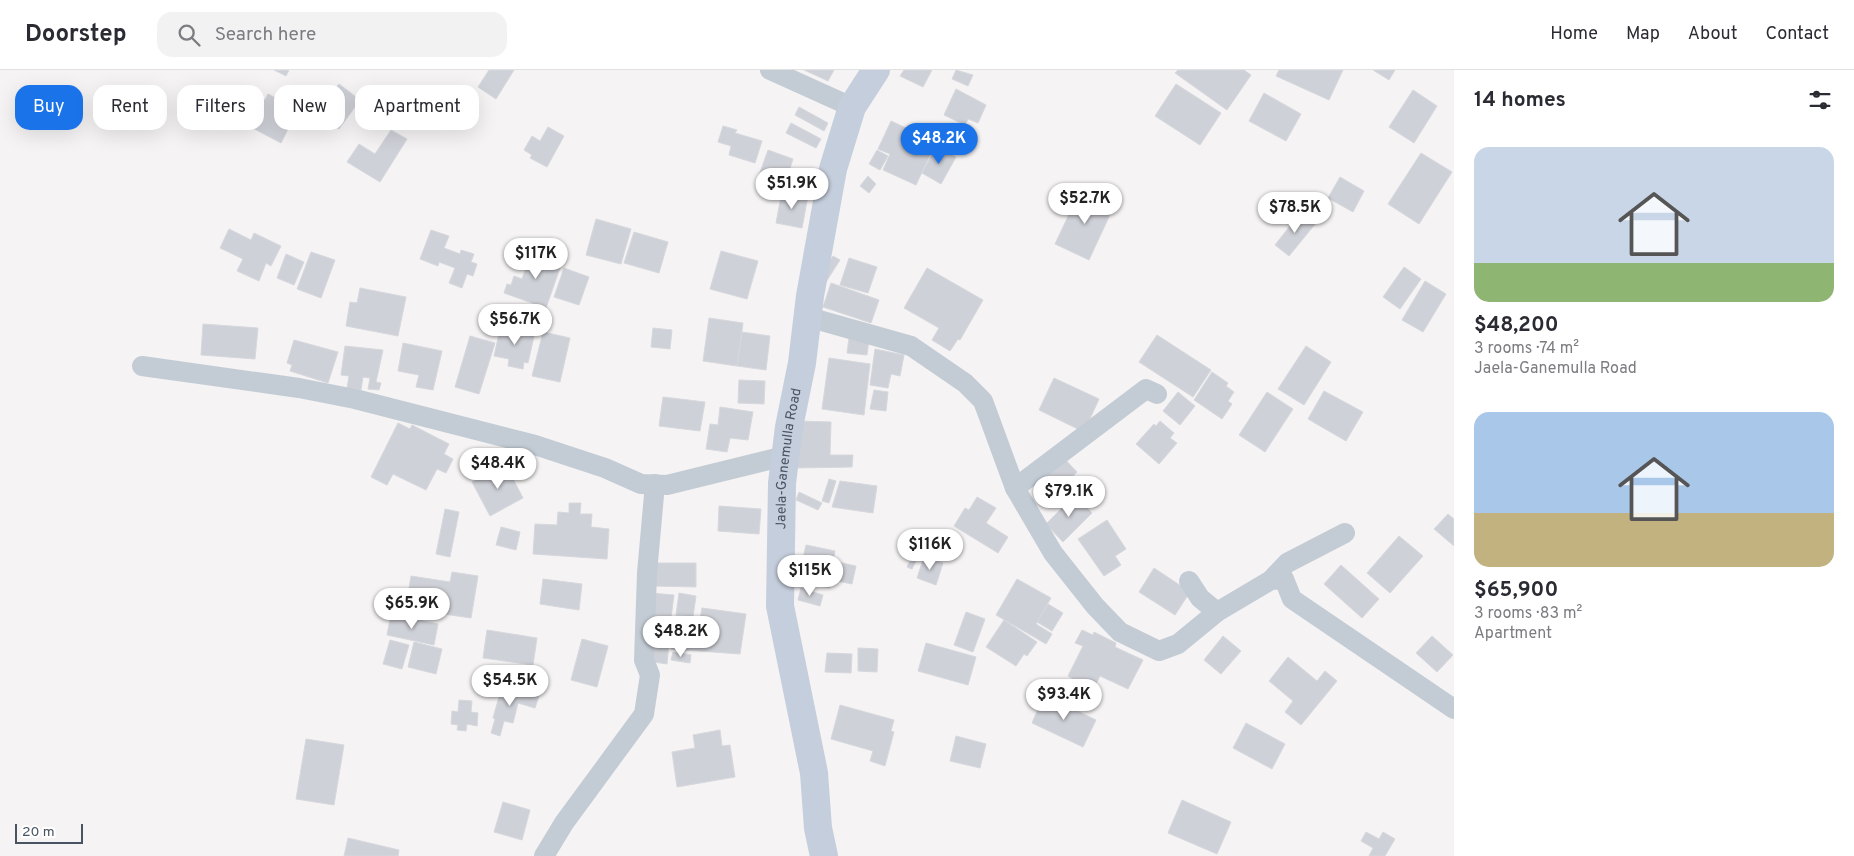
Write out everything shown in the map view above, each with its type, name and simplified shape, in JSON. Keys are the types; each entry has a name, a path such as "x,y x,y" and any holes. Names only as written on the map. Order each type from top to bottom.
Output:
{"main road":[{"name":"Jaela-Ganemulla Road","path":"824,856 818,828 814,773 780,606 781,503 785,456 833,169 852,107 876,70"}],"street":[{"path":"770,70 852,107"},
{"path":"808,317 912,346 965,383 982,400 1015,488 1053,553 1095,606 1120,632 1159,651 1178,644 1217,612 1270,580 1287,563 1345,533"},
{"path":"142,366 300,388 355,399 535,445 606,468 641,484 667,485 785,456"},
{"path":"1015,488 1146,389 1157,394"},
{"path":"544,856 564,823 644,714 650,675 644,660 647,574 655,484"},
{"path":"1270,580 1284,579 1292,599 1454,709"},
{"path":"1190,580 1200,598 1217,612"}],"building":[{"path":"274,70 289,70 286,76"},
{"path":"489,70 514,70 496,99 479,88"},
{"path":"804,70 834,70 828,81"},
{"path":"904,70 932,70 923,87 900,76"},
{"path":"956,70 973,75 968,86 952,79"},
{"path":"1178,70 1244,70 1251,75 1227,110 1175,73"},
{"path":"1279,70 1343,70 1329,100 1276,76"},
{"path":"1373,70 1395,70 1389,80"},
{"path":"1176,84 1221,113 1200,145 1155,116"},
{"path":"345,89 355,96 355,107 345,121"},
{"path":"956,89 986,105 978,123 968,119 965,125 944,115"},
{"path":"1413,90 1437,106 1414,143 1389,127"},
{"path":"1264,93 1301,114 1286,141 1249,121"},
{"path":"268,94 274,97 274,130 288,130 281,143 256,130 264,130 265,100"},
{"path":"799,107 828,123 824,131 795,115"},
{"path":"891,121 936,142 916,185 883,170 890,154 878,149"},
{"path":"791,123 821,139 816,148 786,133"},
{"path":"723,126 737,130 735,133 762,141 755,163 729,155 731,146 718,142"},
{"path":"548,127 564,136 547,167 530,158 532,155 524,150 532,136 540,141"},
{"path":"391,130 407,139 380,182 347,162 359,144 375,154"},
{"path":"936,147 956,157 941,184 922,173"},
{"path":"768,150 793,159 784,187 758,178"},
{"path":"877,150 888,156 880,170 869,164"},
{"path":"1421,153 1452,172 1419,224 1388,204"},
{"path":"868,176 876,184 869,193 860,186"},
{"path":"1340,177 1364,191 1353,212 1328,198"},
{"path":"782,191 808,196 802,228 776,223"},
{"path":"1080,191 1114,206 1089,260 1055,244"},
{"path":"1301,212 1316,223 1289,256 1275,245"},
{"path":"596,219 631,229 621,264 586,255"},
{"path":"229,229 251,240 254,233 281,246 271,266 266,263 259,281 237,271 243,259 220,248"},
{"path":"431,230 449,236 444,248 460,254 461,250 474,254 471,262 477,264 473,276 467,274 462,288 449,283 455,268 439,262 438,266 420,259"},
{"path":"634,232 668,242 659,273 624,263"},
{"path":"532,251 562,262 546,308 504,293 507,284 511,285 514,276 522,279"},
{"path":"721,251 758,261 747,299 710,289"},
{"path":"311,252 335,260 321,298 297,289"},
{"path":"286,254 304,262 294,285 277,278"},
{"path":"833,256 840,260 826,282 819,278"},
{"path":"849,258 877,267 868,293 840,285"},
{"path":"1404,267 1421,279 1400,309 1383,297"},
{"path":"564,268 589,277 579,305 554,297"},
{"path":"927,268 983,300 960,340 958,339 950,351 932,340 939,328 904,308"},
{"path":"1425,281 1446,294 1423,332 1402,320"},
{"path":"831,283 879,300 871,323 823,307"},
{"path":"360,288 406,297 398,336 346,326 350,302 357,303"},
{"path":"709,318 743,323 737,366 703,361"},
{"path":"203,324 258,328 255,359 201,355"},
{"path":"501,325 535,332 528,363 524,362 523,369 508,366 509,359 494,356"},
{"path":"653,328 672,330 670,349 651,347"},
{"path":"543,332 570,338 560,382 532,376"},
{"path":"742,332 770,336 766,370 737,366"},
{"path":"1157,335 1211,370 1193,397 1139,362"},
{"path":"470,336 495,343 479,394 455,387"},
{"path":"849,338 869,340 867,355 847,353"},
{"path":"294,340 338,352 328,383 290,371 292,365 287,363"},
{"path":"403,343 442,351 433,390 416,387 419,375 398,371"},
{"path":"345,346 383,350 376,382 381,383 379,390 368,389 370,378 363,377 361,390 347,388 349,376 341,375"},
{"path":"1306,346 1331,362 1304,405 1278,389"},
{"path":"875,349 904,355 900,376 891,374 888,388 870,385"},
{"path":"829,358 870,364 864,415 822,409"},
{"path":"1212,372 1228,383 1226,386 1234,392 1228,401 1232,404 1222,419 1194,400"},
{"path":"1054,378 1099,399 1084,432 1039,410"},
{"path":"739,380 765,381 764,404 738,403"},
{"path":"874,390 888,392 886,411 870,409"},
{"path":"1324,391 1363,412 1346,441 1308,419"},
{"path":"1178,392 1195,406 1180,425 1163,411"},
{"path":"1267,392 1293,409 1265,452 1239,435"},
{"path":"663,397 705,402 700,431 659,426"},
{"path":"720,407 753,412 748,440 730,438 727,452 706,449 710,424 718,425"},
{"path":"796,421 831,422 830,455 853,455 852,467 795,468"},
{"path":"1160,421 1174,433 1170,438 1177,443 1159,464 1136,444 1154,424 1156,426"},
{"path":"398,423 410,429 412,425 449,444 444,454 453,459 446,473 437,469 426,490 393,474 387,485 371,477"},
{"path":"1061,455 1077,472 1054,496 1037,478"},
{"path":"506,465 523,498 490,516 472,482"},
{"path":"829,479 836,481 829,503 822,501"},
{"path":"840,481 877,486 873,513 832,507"},
{"path":"799,492 822,503 818,510 796,500"},
{"path":"1075,495 1092,513 1063,542 1046,524"},
{"path":"977,497 996,508 986,523 1008,537 998,553 954,526 965,508 969,510"},
{"path":"569,503 581,503 580,514 592,514 591,527 609,529 607,559 533,554 535,524 557,525 558,512 569,513"},
{"path":"719,506 761,509 759,534 718,531"},
{"path":"445,509 459,512 450,557 436,554"},
{"path":"1448,514 1454,519 1454,546 1434,529"},
{"path":"1107,520 1126,549 1115,556 1121,565 1104,576 1078,539"},
{"path":"501,527 520,532 516,550 496,545"},
{"path":"1399,536 1423,556 1390,593 1367,573"},
{"path":"806,545 835,551 833,561 856,566 852,584 832,580 830,588 798,581"},
{"path":"913,555 918,557 912,569 907,567"},
{"path":"924,557 943,563 936,585 917,578"},
{"path":"655,563 696,563 696,587 654,586"},
{"path":"1341,565 1379,599 1362,618 1324,584"},
{"path":"1154,568 1190,592 1175,615 1139,592"},
{"path":"452,572 478,576 471,618 444,614 445,606 407,600 411,576 450,582"},
{"path":"543,579 582,584 579,610 540,604"},
{"path":"1017,579 1051,598 1036,624 1052,634 1046,644 996,615"},
{"path":"801,588 823,595 820,606 798,600"},
{"path":"651,593 674,595 671,618 648,616"},
{"path":"679,593 696,596 693,617 676,615"},
{"path":"1048,604 1063,613 1052,631 1037,622"},
{"path":"702,608 746,614 740,654 671,649 676,616 700,620"},
{"path":"966,612 985,619 973,652 954,645"},
{"path":"391,614 438,624 434,645 387,635"},
{"path":"1004,620 1037,642 1027,656 1024,654 1016,666 986,647"},
{"path":"487,630 537,638 533,665 483,658"},
{"path":"1082,630 1093,635 1094,632 1116,643 1115,647 1143,660 1128,689 1100,676 1093,690 1068,676 1083,646 1075,643"},
{"path":"660,632 670,633 667,664 647,661 650,643 659,644"},
{"path":"1223,636 1241,651 1221,674 1204,660"},
{"path":"1432,636 1453,655 1437,672 1416,653"},
{"path":"582,639 608,646 597,687 571,680"},
{"path":"390,640 409,645 402,669 383,664"},
{"path":"414,642 442,649 436,674 408,667"},
{"path":"926,643 976,657 968,685 918,671"},
{"path":"858,648 878,649 877,672 858,671"},
{"path":"673,652 691,655 690,663 671,660"},
{"path":"827,653 852,654 851,673 825,672"},
{"path":"1288,657 1317,681 1325,671 1337,681 1301,725 1285,712 1293,701 1269,681"},
{"path":"502,686 539,696 535,708 518,703 513,723 504,721 500,736 491,733"},
{"path":"1044,695 1096,720 1083,747 1032,723"},
{"path":"459,700 472,701 471,712 478,713 477,726 467,724 466,731 457,730 458,725 451,724 452,711 458,712"},
{"path":"840,705 894,720 891,731 894,732 885,766 870,761 873,751 831,739"},
{"path":"1246,723 1285,744 1272,769 1233,748"},
{"path":"720,730 722,746 730,745 735,777 677,787 672,752 695,748 693,735"},
{"path":"956,736 986,744 980,768 950,761"},
{"path":"306,739 344,745 334,805 296,799"},
{"path":"1182,800 1231,822 1217,854 1168,833"},
{"path":"503,802 530,810 522,840 494,832"},
{"path":"1366,832 1379,839 1383,832 1395,839 1385,856 1369,856 1373,848 1361,841"},
{"path":"348,838 399,850 398,856 344,856"}]}
